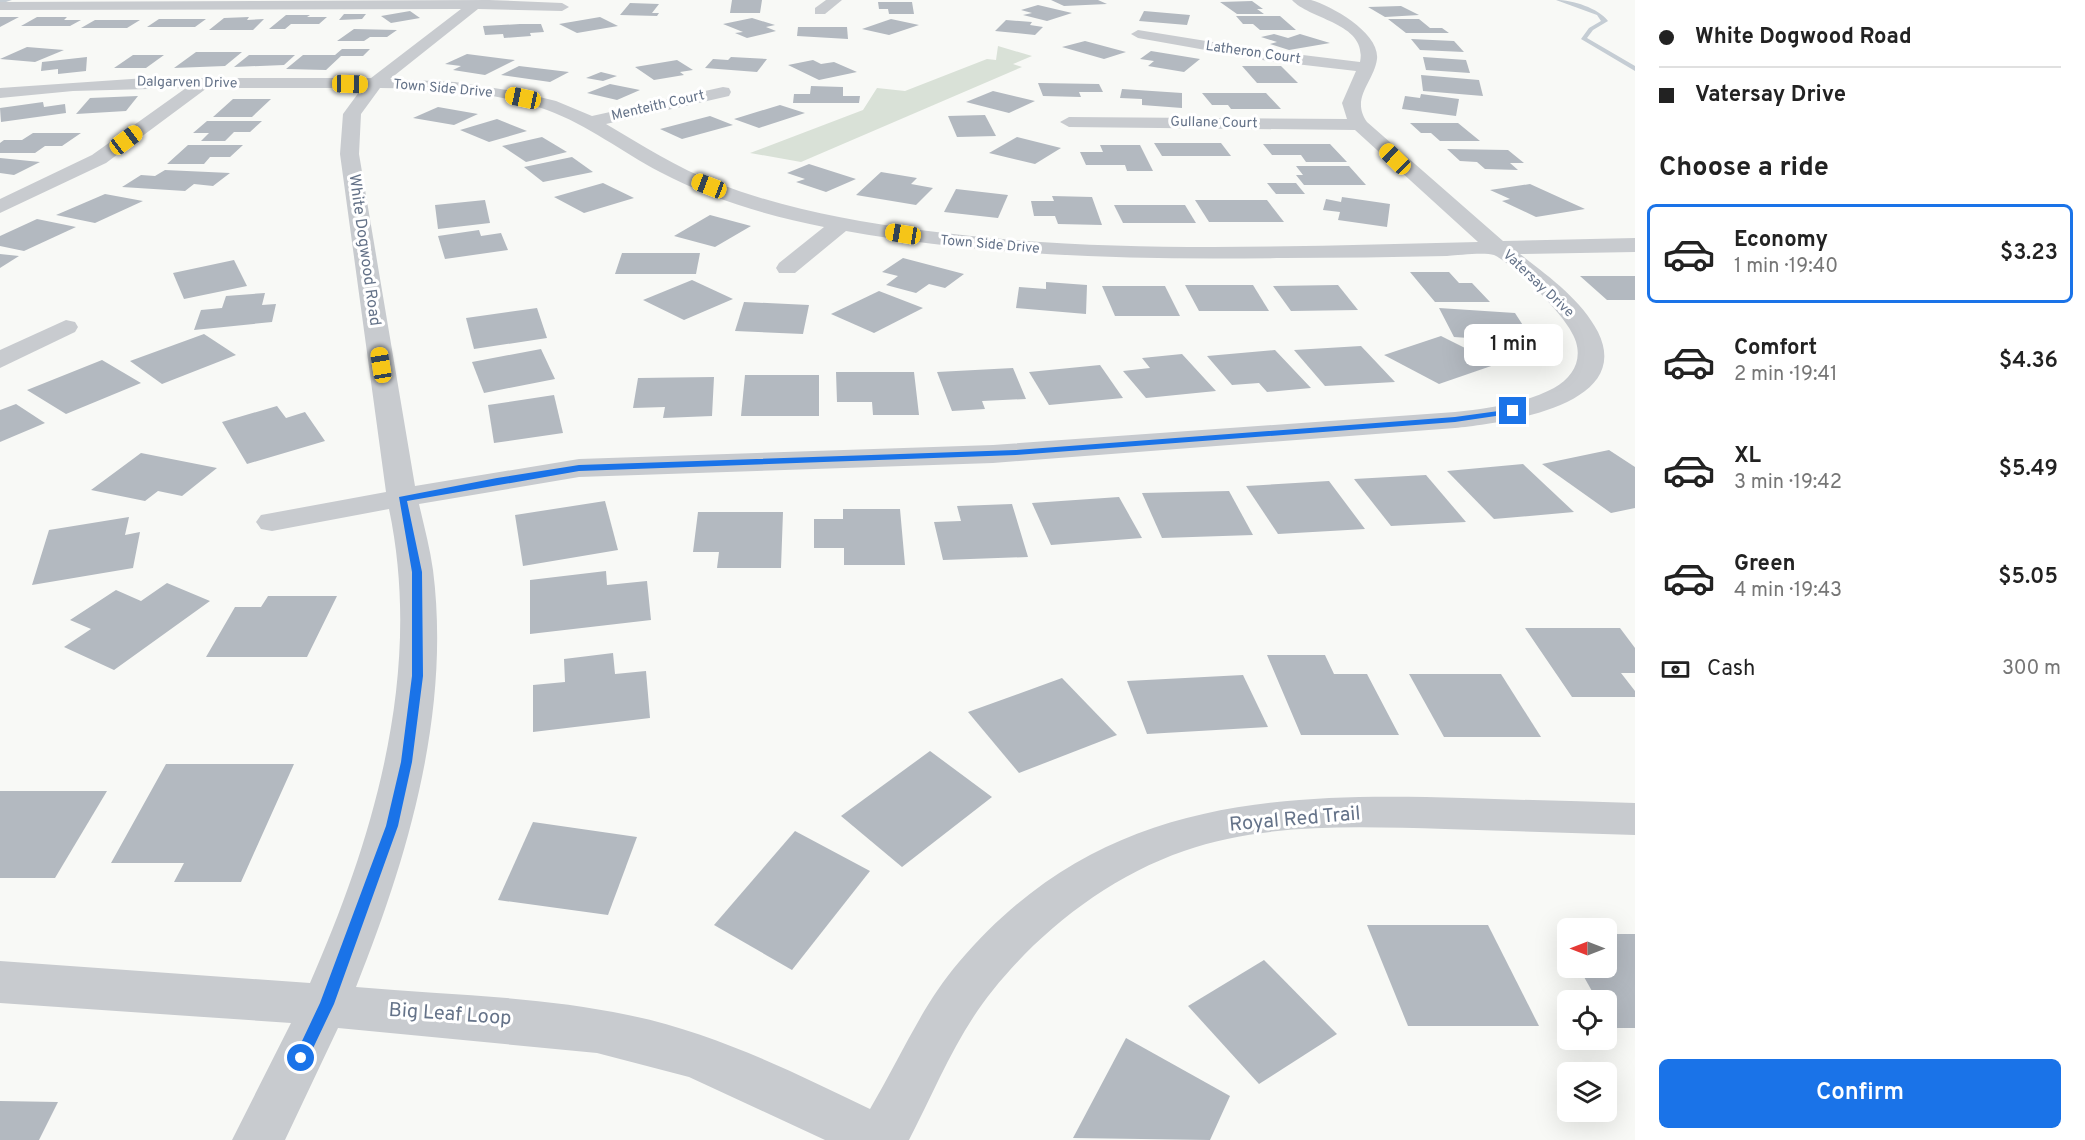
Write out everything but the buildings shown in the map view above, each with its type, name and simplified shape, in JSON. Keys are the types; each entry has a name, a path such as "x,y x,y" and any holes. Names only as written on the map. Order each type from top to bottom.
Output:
{"street":[{"path":"820,11 835,0"},
{"path":"1299,0 1348,26 1361,36 1367,45 1370,56 1368,68 1355,86 1351,98 1353,118 1360,125"},
{"path":"0,6 479,2 562,7"},
{"name":"White Dogwood Road","path":"258,1140 327,1004 392,826 406,762 417,676 417,572 402,499 348,132 356,105 374,84 479,2"},
{"name":"Latheron Court","path":"1138,34 1262,55 1368,68"},
{"name":"Dalgarven Drive","path":"0,93 98,83 374,84"},
{"path":"0,207 99,159 203,83"},
{"name":"Town Side Drive","path":"374,84 444,87 511,96 554,106 593,121 664,167 756,203 841,224 975,244 1109,253 1635,245"},
{"name":"Menteith Court","path":"593,121 723,92"},
{"name":"Gullane Court","path":"1069,122 1360,125"},
{"name":"Vatersay Drive","path":"272,522 497,480 579,468 929,457 1118,446 1455,420 1530,407 1555,398 1574,387 1586,374 1592,360 1584,328 1570,311 1360,125"},
{"path":"787,268 841,224"},
{"path":"0,360 66,327"},
{"name":"Royal Red Trail","path":"880,1140 957,1001 1001,949 1036,915 1079,883 1142,849 1186,835 1237,823 1329,813 1396,812 1635,819"},
{"name":"Big Leaf Loop","path":"0,982 327,1004 400,1013 500,1018 608,1032 664,1046 754,1080 880,1140"}],"shaded area":[{"path":"998,46 1032,56 1013,64 1022,67 801,162 750,153 863,110 877,88 905,91 987,59 996,60"}],"waterway":[{"path":"0,2 9,0"},
{"path":"1559,0 1599,14 1605,21 1591,29 1584,39 1635,69"}],"route":[{"path":"301,1058 327,1004 392,826 406,762 417,676 417,572 402,499 497,480 579,468 1016,453 1455,420 1513,411"}]}
